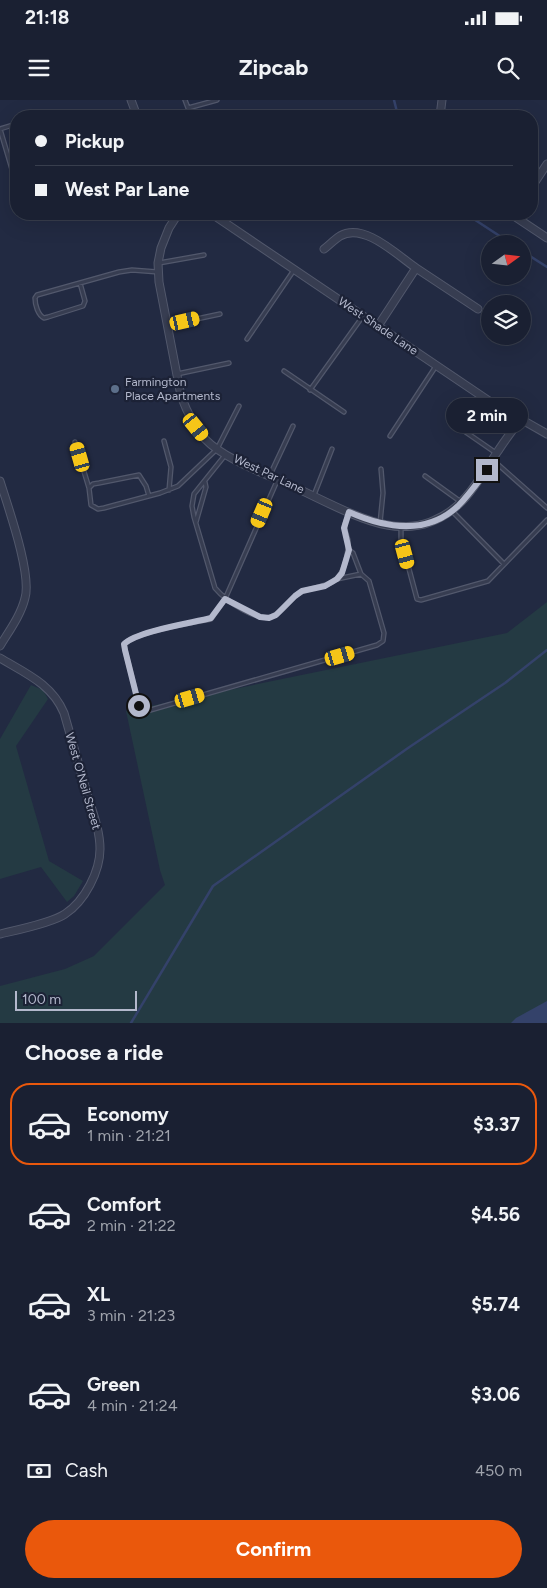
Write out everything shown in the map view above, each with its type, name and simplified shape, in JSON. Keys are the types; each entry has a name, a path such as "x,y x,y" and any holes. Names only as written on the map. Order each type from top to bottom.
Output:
{"street":[{"path":"538,178 547,164"},
{"name":"West Par Lane","path":"174,220 161,248 158,263 159,282 181,396 187,412 200,433 216,449 349,512 380,523 401,526 421,525 434,521 462,502 520,420"},
{"path":"522,220 547,238"},
{"name":"West Shade Lane","path":"224,221 489,401 547,434"},
{"path":"324,249 341,235 360,233 372,238 478,309"},
{"path":"378,326 416,268"},
{"path":"0,481 24,566 27,589 20,612 0,646"},
{"name":"West O'Neil Street","path":"0,658 43,684 59,700 99,836 99,859 96,871 82,897 66,914 0,934"}],"lane":[{"path":"185,100 188,108 217,100"},
{"path":"10,126 0,128 10,162"},
{"path":"158,263 204,255"},
{"path":"247,338 294,269"},
{"path":"80,283 85,301 83,306 44,318 39,314 35,301 37,295 80,283 132,270 158,272"},
{"path":"167,325 220,314"},
{"path":"310,390 363,316"},
{"path":"177,374 229,363"},
{"path":"390,436 437,365"},
{"path":"284,371 344,412"},
{"path":"75,442 89,488 91,505 98,509 178,486 216,449 239,406"},
{"path":"454,424 495,456 547,508"},
{"path":"293,426 225,599 211,618 140,635 128,640 124,644 139,706 142,710 147,711 377,645 383,641 383,626 369,581 361,574 353,553 349,550"},
{"path":"164,441 171,467 169,490"},
{"path":"314,496 332,449"},
{"path":"226,454 194,494 192,506 215,588 225,599 260,617 269,618 276,615 302,591 325,586 337,579 361,574"},
{"path":"380,523 383,494 381,469"},
{"path":"89,488 99,482 139,475 146,486 148,496"},
{"path":"426,476 462,502"},
{"path":"196,524 206,487 204,482"},
{"path":"451,511 504,564"},
{"path":"337,579 342,573 349,550 344,528 349,512"},
{"path":"401,526 401,539 417,599 421,600 488,582 547,520"}],"shaded area":[{"path":"547,602 547,1023 0,1023 0,986 65,969 94,956 165,885 160,870 126,711 507,633"},
{"path":"31,685 43,690 48,699 16,746 49,861 83,881 74,896 67,902 41,867 0,879 0,739"}],"water":[{"path":"547,1001 547,1023 511,1023 516,1018"}],"waterway":[{"path":"394,100 396,110"},
{"path":"475,220 498,235"},
{"path":"531,257 547,267"},
{"path":"131,1023 213,886 408,748 505,683 547,650"}],"place":[{"name":"Farmington Place Apartments","path":"115,389"}],"route":[{"path":"139,706 125,650 124,644 128,640 140,635 211,618 225,599 260,617 269,618 276,615 302,591 325,586 337,579 342,573 349,550 344,528 349,512 386,525 421,525 434,521 457,507 487,470"}]}
